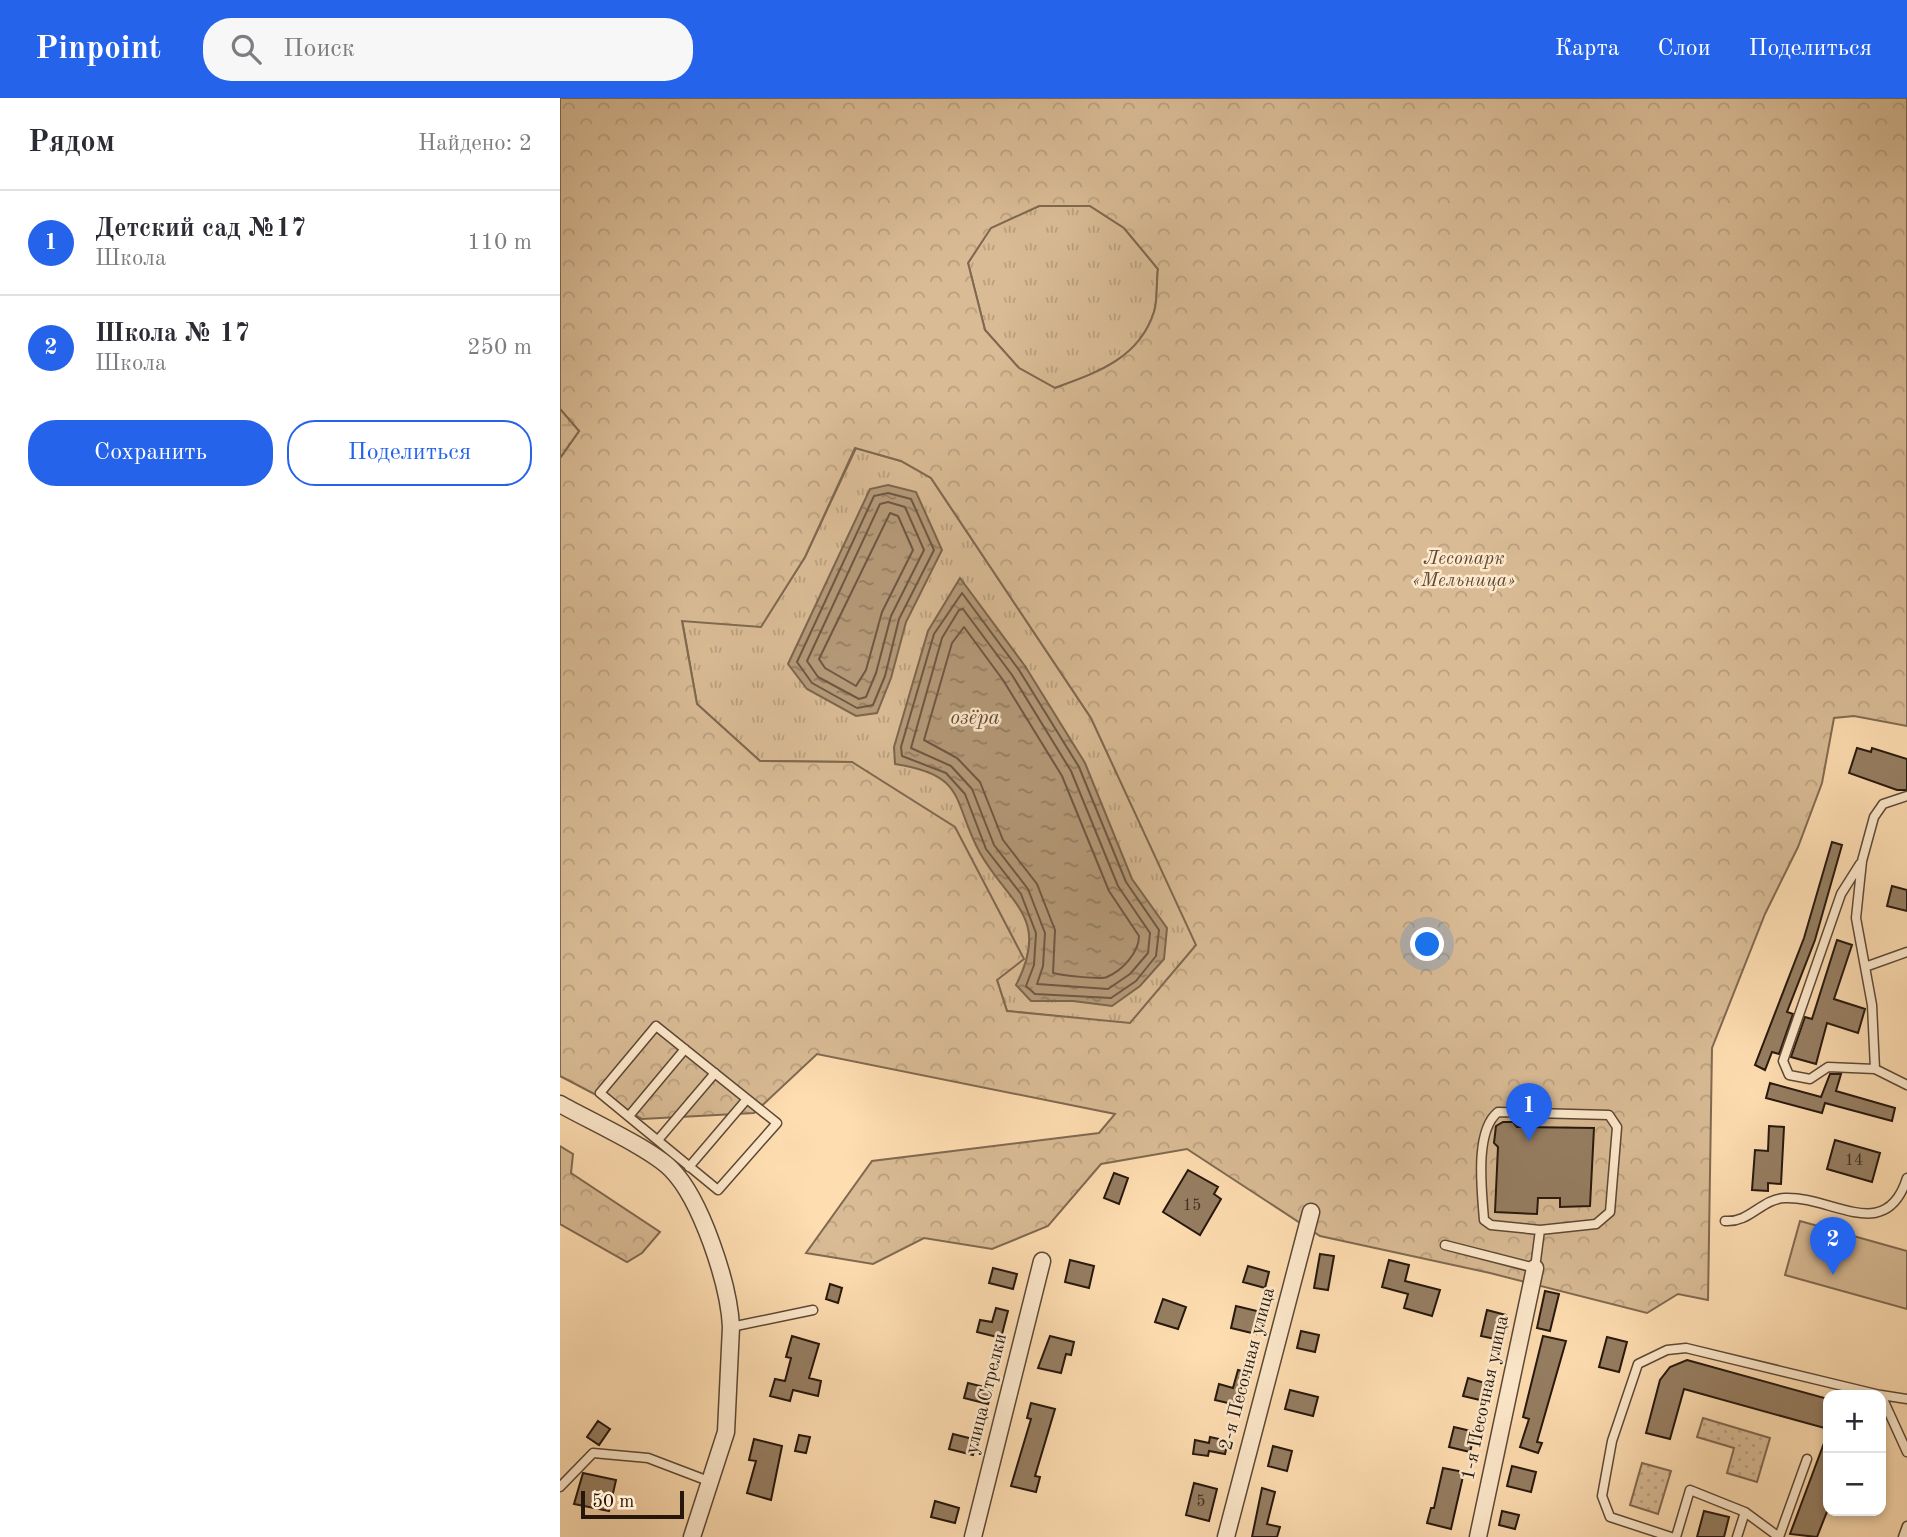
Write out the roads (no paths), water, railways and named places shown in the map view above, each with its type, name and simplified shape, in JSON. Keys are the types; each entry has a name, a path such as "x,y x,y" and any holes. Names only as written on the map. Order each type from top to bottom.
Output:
{"street":[{"path":"560,1104 670,1169 705,1226 730,1310 731,1326 726,1432 692,1537"},
{"name":"2-я Песочная улица","path":"1226,1537 1311,1212"},
{"name":"улица Стрелки","path":"972,1537 1042,1261"},
{"name":"1-я Песочная улица","path":"1478,1537 1535,1268"}],"lane":[{"path":"1875,1069 1872,1005 1856,918 1861,861 1874,817 1883,804 1907,796"},
{"path":"1861,861 1841,894 1783,1061 1790,1075 1810,1079 1828,1067 1875,1069 1907,1085"},
{"path":"1865,967 1907,952"},
{"path":"656,1026 685,1049 776,1123 718,1190 600,1093 656,1026"},
{"path":"629,1116 685,1049"},
{"path":"657,1140 715,1073"},
{"path":"680,1183 747,1099"},
{"path":"1498,1112 1609,1115 1617,1127 1610,1212 1596,1224 1540,1230 1491,1225 1484,1220 1481,1177 1486,1127 1491,1118 1498,1112"},
{"path":"1725,1221 1737,1222 1771,1201 1786,1198 1870,1214 1890,1210 1902,1196 1907,1178"},
{"path":"1445,1245 1535,1268 1540,1230"},
{"path":"731,1326 813,1310"},
{"path":"1807,1459 1779,1537 1745,1512 1690,1490 1674,1537 1610,1517 1602,1496 1612,1441 1638,1364 1667,1350 1686,1348 1860,1390"},
{"path":"1886,1396 1907,1399"},
{"path":"1886,1406 1907,1452"},
{"path":"560,1487 593,1454 648,1458 712,1482"},
{"path":"1737,1537 1745,1512"},
{"path":"1903,1537 1907,1526"}],"water":[{"path":"888,485 916,492 942,550 906,622 891,678 877,713 856,716 807,689 788,664 870,489"},
{"name":"озёра","path":"960,578 1025,666 1085,763 1132,879 1167,928 1164,959 1140,986 1112,1006 1073,1001 1031,1001 1016,985 1026,962 1029,943 1028,927 1022,913 980,853 960,805 947,784 935,775 895,764 894,747 928,631"}],"place":[{"name":"Детский сад №17","path":"1529,1141"},
{"name":"Школа № 17","path":"1833,1275"}],"park label":[{"name":"Лесопарк «Мельница»","path":"1464,570"}]}
